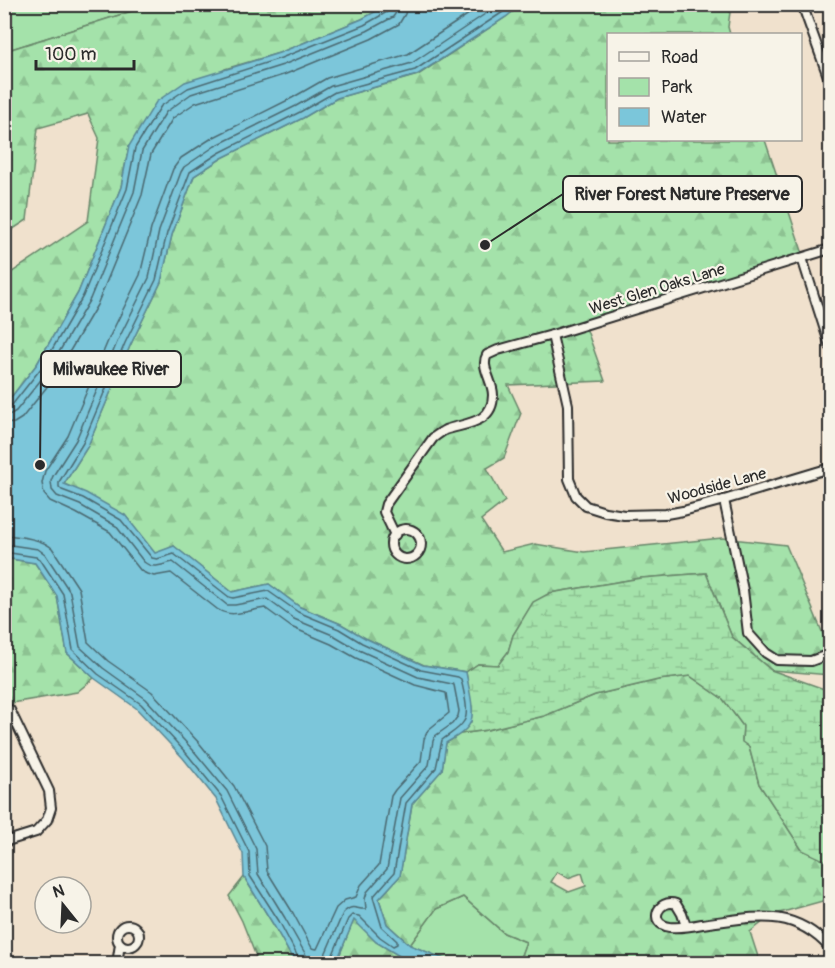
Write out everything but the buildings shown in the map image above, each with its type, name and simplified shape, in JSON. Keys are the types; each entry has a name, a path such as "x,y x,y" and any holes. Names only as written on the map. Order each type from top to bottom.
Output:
{"street":[{"path":"802,4 831,82"},
{"name":"West Glen Oaks Lane","path":"394,535 384,512 386,504 433,438 444,431 470,424 484,417 490,407 493,397 492,387 484,360 490,353 831,249"},
{"path":"802,258 831,346"},
{"name":"Woodside Lane","path":"552,335 568,405 569,479 576,496 586,506 624,515 666,514 724,500 831,468"},
{"path":"724,500 743,590 748,633 766,653 777,660 811,661 831,654"},
{"path":"4,843 36,832 47,820 51,808 49,791 7,711"},
{"path":"686,926 762,917 778,918 801,925 821,938 831,948"},
{"path":"117,963 120,944"}],"green space":[{"path":"5,5 151,5 5,51"},
{"path":"151,5 389,5 362,19 279,53 225,69 129,146 121,187 78,293 37,364 5,405 5,277 88,221 99,138 88,114 38,128 27,220 7,233 5,231 5,51"},
{"path":"521,5 731,5 728,27 730,33 607,33 607,141 765,141 803,254 584,322 605,381 508,385 521,413 504,458 487,468 505,501 481,520 502,552 535,544 584,552 722,538 786,545 823,634 830,639 830,675 771,670 732,637 706,573 641,578 550,593 533,603 513,635 508,652 498,665 478,664 466,672 424,665 365,638 341,624 300,607 269,584 232,592 174,546 155,554 125,515 64,484 88,446 130,346 161,282 172,235 194,176 222,158 303,118 337,98 418,75"},
{"path":"5,558 35,563 57,596 67,653 94,678 77,692 5,704"},
{"path":"706,573 732,637 771,670 830,691 830,863 802,850 759,784 749,747 742,742 743,726 723,699 690,676 658,680 595,695 544,716 460,734 471,722 472,710 466,672 478,664 498,665 508,652 513,635 533,602 550,593 641,578"},
{"path":"690,676 723,699 743,726 742,741 749,747 759,784 802,850 830,863 830,899 772,915 750,932 760,963 518,963 526,942 504,933 463,897 436,909 410,945 387,924 379,899 400,876 412,804 442,770 446,743 460,734 544,716 595,695 658,680","holes":["557,872 568,878 582,873 586,886 569,892 551,882"]},
{"path":"244,877 295,963 259,963 229,896"},
{"path":"463,897 504,933 526,942 518,964 428,963 446,960 410,945 436,909"},
{"path":"354,919 376,942 411,963 336,964"}],"water":[{"path":"389,4 521,5 417,75 337,98 303,118 222,158 194,176 172,235 161,282 130,346 88,446 64,484 86,493 125,515 155,553 174,546 232,592 269,584 300,607 341,624 423,665 466,672 472,704 471,721 464,731 446,743 442,770 412,804 400,876 379,899 387,924 410,945 447,960 411,963 376,942 354,920 336,963 295,963 244,877 243,854 216,799 183,758 136,708 94,678 67,653 57,596 35,563 5,558 5,405 37,364 78,293 121,187 129,146 156,102 185,82 279,53 362,19"}],"place":[{"name":"River Forest Nature Preserve","path":"485,245"},
{"name":"Milwaukee River","path":"40,465"}]}
